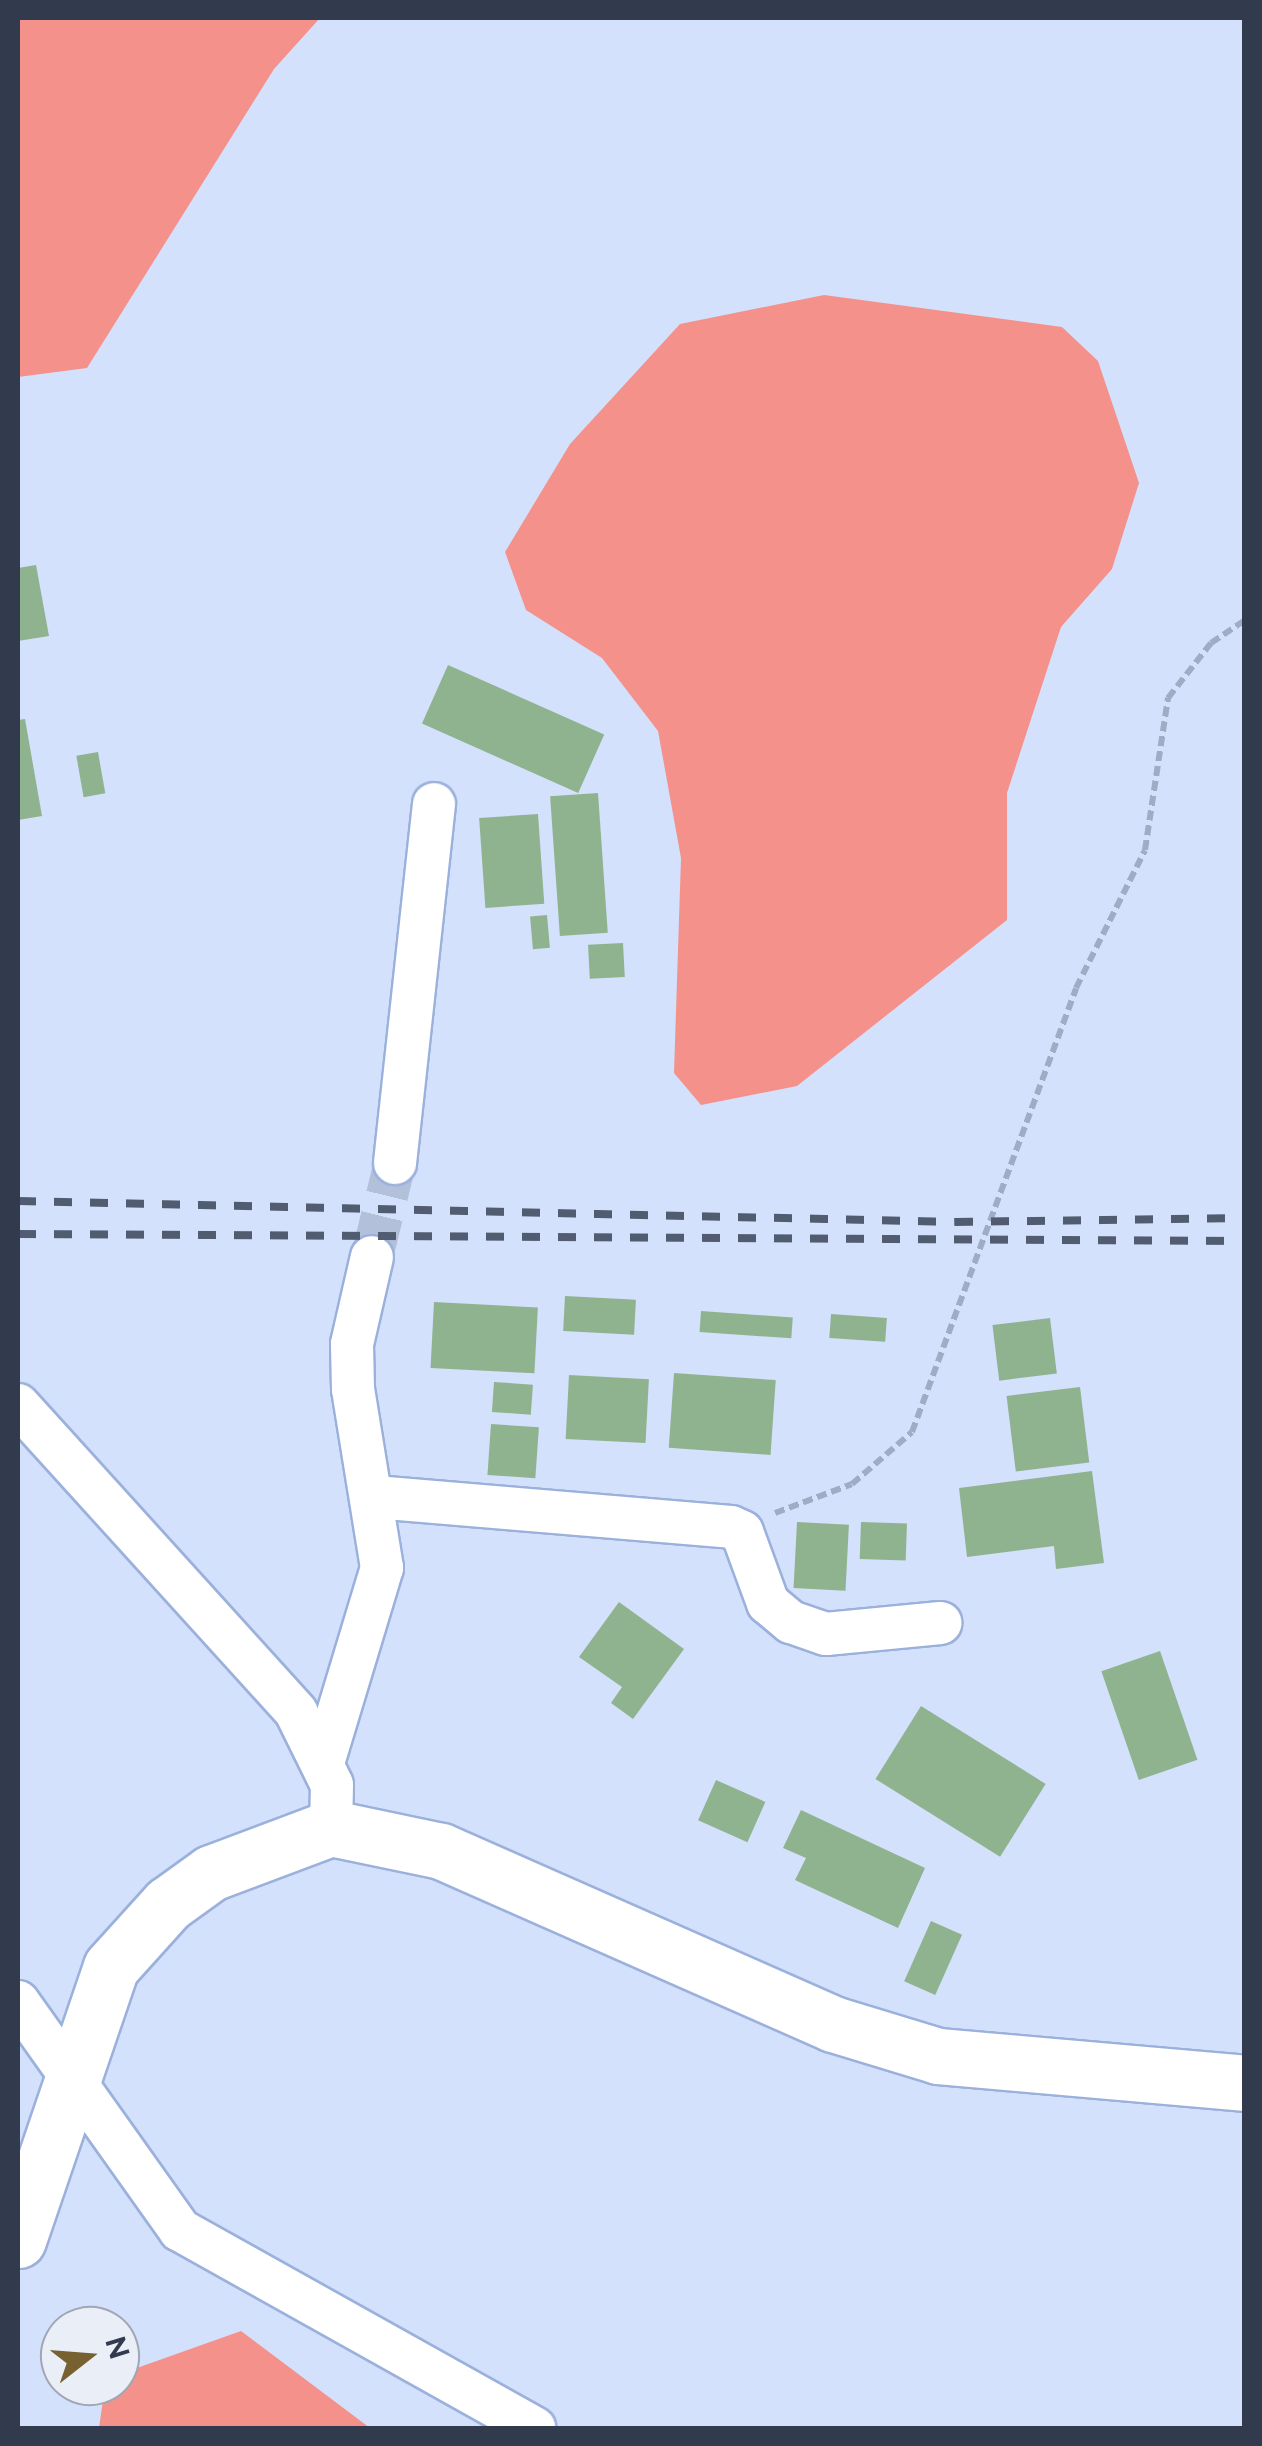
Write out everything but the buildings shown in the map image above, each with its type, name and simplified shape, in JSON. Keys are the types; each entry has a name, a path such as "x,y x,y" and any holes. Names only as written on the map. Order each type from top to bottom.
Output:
{"street":[{"path":"395,1163 434,804"},
{"path":"323,1763 374,1612 382,1546 352,1344 372,1258"},
{"path":"18,1405 280,1693 323,1763 331,1828"},
{"path":"375,1498 731,1526 742,1532 768,1603 791,1622 826,1634 940,1623"},
{"path":"18,2240 66,2081 111,1967 168,1904 277,1842 331,1828 442,1851 833,2024 938,2056 1244,2083"},
{"path":"18,2002 66,2081 180,2230 535,2428"}],"path":[{"path":"731,1526 852,1484 912,1432 1076,988 1145,850 1168,698 1211,643 1244,622"}],"shaded area":[{"path":"18,18 320,18 274,69 87,368 18,377"},
{"path":"824,295 1062,327 1098,361 1139,483 1112,569 1061,627 1007,793 1007,920 797,1086 701,1105 674,1073 681,858 658,731 602,658 526,610 505,552 570,444 680,324"},
{"path":"241,2331 370,2428 99,2428 102,2406 140,2406 140,2367"}],"tunnel":[{"path":"372,1257 395,1163"}],"railway":[{"path":"18,1201 955,1222 1244,1218"},
{"path":"18,1234 1244,1241"}]}
